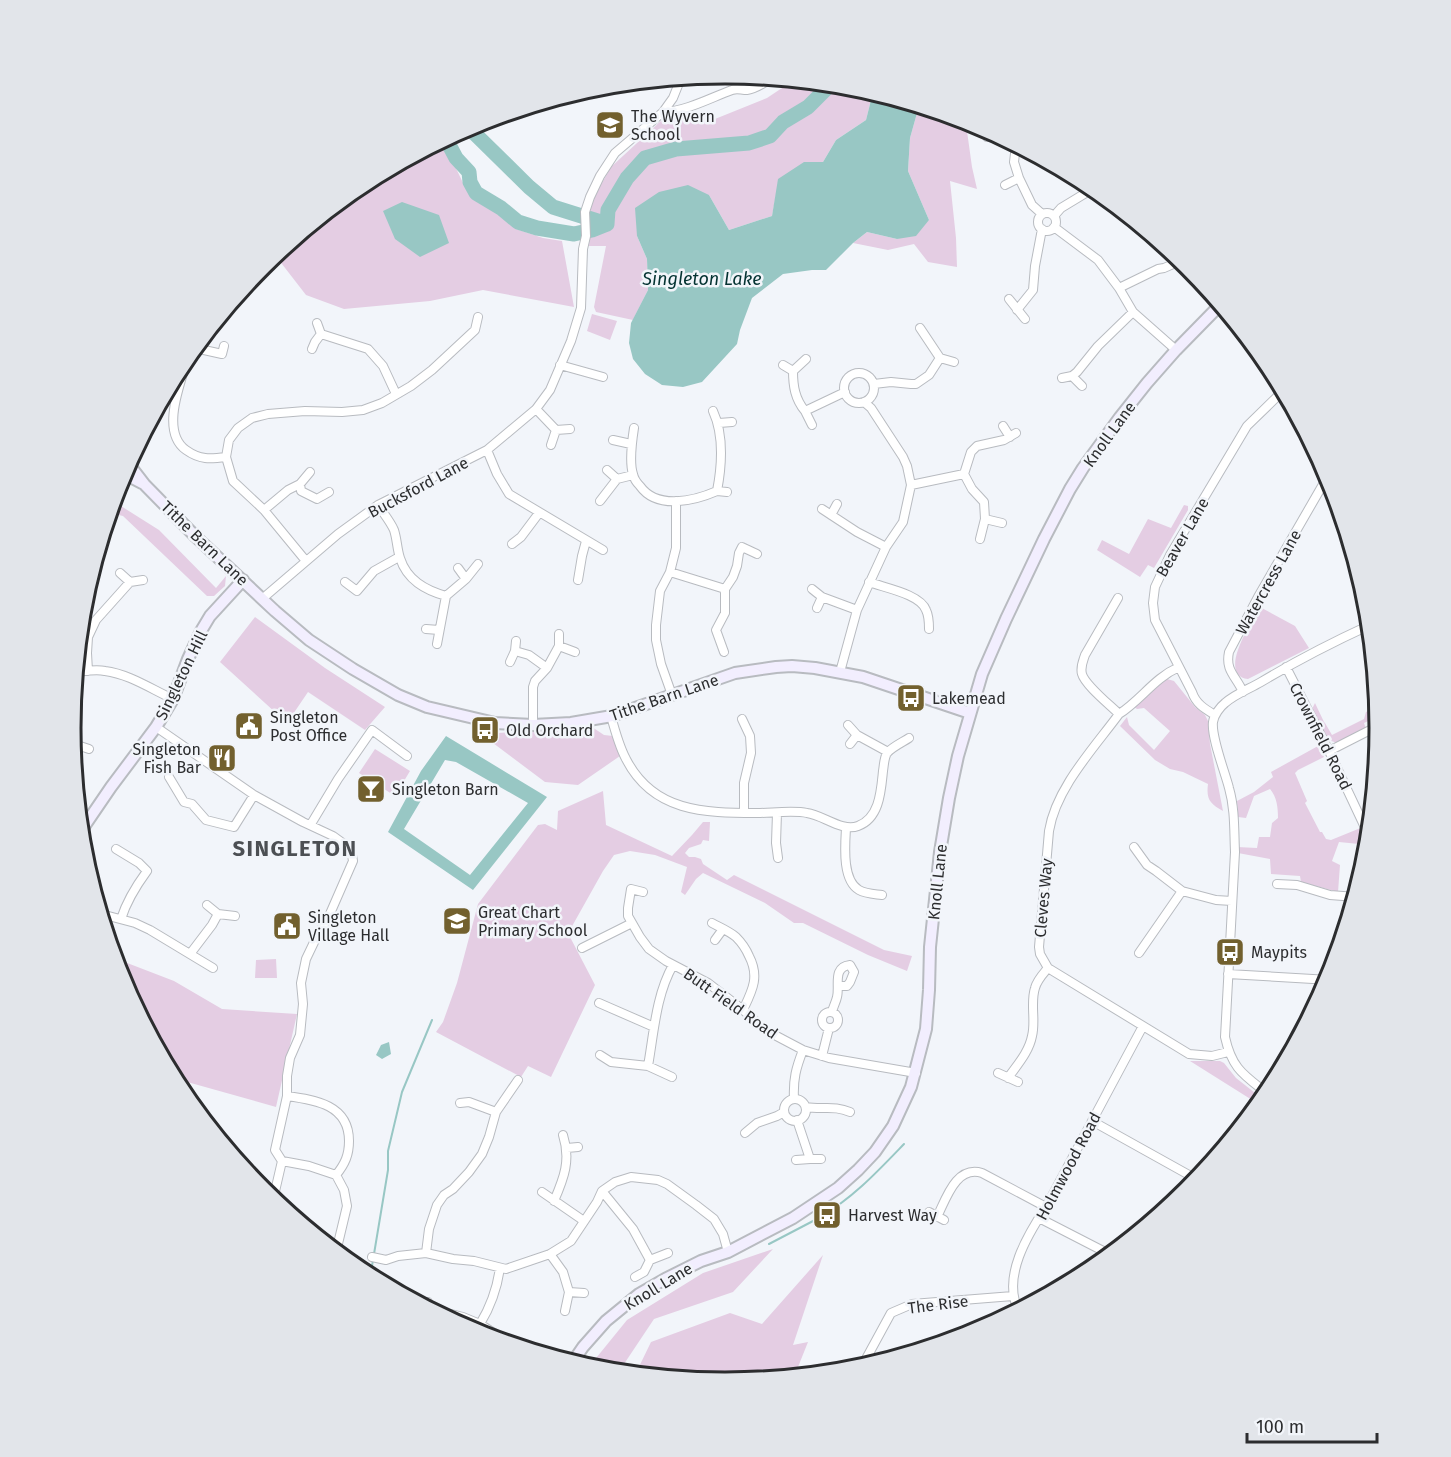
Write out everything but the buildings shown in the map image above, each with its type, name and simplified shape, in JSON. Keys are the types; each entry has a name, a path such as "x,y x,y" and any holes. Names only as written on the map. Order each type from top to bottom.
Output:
{"street":[{"name":"Bucksford Lane","path":"663,112 676,111 735,89 749,90 762,85"},
{"name":"Bucksford Lane","path":"262,598 338,534 378,505 487,450 536,409 550,390 571,341 581,308 585,224 600,176 615,153 663,112 678,86"},
{"path":"1015,152 1014,162 1019,178 1032,205 1042,214 1047,213 1054,216 1056,222 1054,227 1047,230 1042,229"},
{"path":"1005,185 1019,178"},
{"path":"1054,216 1061,208 1085,194"},
{"path":"1017,310 1033,290 1042,229 1038,221 1042,214"},
{"path":"1054,227 1098,260 1133,312 1176,350"},
{"path":"1119,288 1171,264"},
{"path":"1009,299 1025,319"},
{"name":"Knoll Lane","path":"577,1355 606,1321 639,1294 701,1261 728,1252 793,1218 838,1188 875,1152 893,1126 916,1073 925,1037 930,947 948,798 982,674 1044,539 1083,468 1120,417 1176,350 1215,310"},
{"path":"1062,378 1072,376 1098,346 1133,312"},
{"path":"306,561 264,510 233,481 226,457 229,440 238,428 252,418 268,414 363,410 382,403 431,371 475,330 478,317"},
{"path":"317,323 321,334"},
{"path":"920,328 940,358 954,362"},
{"path":"321,334 368,349 383,366 396,394"},
{"path":"312,349 321,334"},
{"path":"204,350 222,354 224,346"},
{"path":"874,384 891,382 916,384 928,375 940,358"},
{"path":"806,359 793,371 793,385 800,405 812,425"},
{"path":"560,365 603,377"},
{"path":"783,365 793,371"},
{"path":"853,374 866,374 874,384 874,391 864,402 853,401 845,392 844,385 853,374"},
{"path":"1072,376 1082,386"},
{"path":"180,385 172,415 174,435 180,446 191,454 208,459 226,457"},
{"path":"805,411 845,392"},
{"name":"Beaver Lane","path":"1215,715 1194,699 1155,620 1153,597 1159,576 1170,555 1246,426 1278,396"},
{"path":"840,672 857,610 886,547 903,522 911,485 903,457 871,408 864,402"},
{"path":"536,409 556,430"},
{"path":"713,411 719,423 722,468 717,491"},
{"path":"719,423 732,422"},
{"path":"980,539 985,519 984,502 972,489 964,474 971,452 977,446 1004,440 1013,435 1003,426"},
{"path":"634,428 633,476 643,491 655,500 676,501 701,498 717,491 727,492"},
{"path":"556,430 570,429"},
{"path":"551,445 556,430"},
{"path":"613,440 632,444"},
{"path":"487,450 509,494 603,550"},
{"path":"607,470 617,478 633,476"},
{"name":"Tithe Barn Lane","path":"135,472 196,537 309,640 353,669 405,698 428,707 495,723 533,725 571,723 611,716 735,673 792,666 863,677 970,713"},
{"path":"264,510 288,490 300,484 310,472"},
{"path":"911,485 964,474"},
{"name":"Tithe Barn Lane","path":"132,478 145,485"},
{"path":"600,501 617,478"},
{"path":"300,484 301,491 317,499 329,492"},
{"name":"Watercress Lane","path":"1243,692 1229,669 1227,660 1229,652 1322,486"},
{"path":"672,695 661,664 656,640 656,626 660,591 670,572 676,548 676,501"},
{"path":"831,515 837,504"},
{"path":"378,505 393,528 399,557 406,571 419,585 430,592 446,596"},
{"path":"822,509 856,532 886,547"},
{"path":"512,544 521,537 539,513"},
{"path":"985,519 1002,523"},
{"path":"578,580 586,541"},
{"path":"724,652 716,630 725,613 725,589 733,577 742,547 757,554"},
{"path":"345,582 357,591 374,571 399,557"},
{"path":"437,644 446,596 466,579 478,564"},
{"path":"458,568 466,579"},
{"path":"670,572 725,589"},
{"path":"120,573 130,582"},
{"path":"88,670 87,645 91,628 130,582 143,580"},
{"name":"Singleton Hill","path":"88,821 156,727 173,699 201,632 218,607 243,580"},
{"path":"869,582 913,597 923,604 928,612 929,629"},
{"path":"812,589 822,597 857,610"},
{"path":"817,608 822,597"},
{"path":"1118,598 1085,655 1081,673 1119,714"},
{"path":"426,629 439,630"},
{"path":"1261,1087 1240,1071 1232,1060 1225,1037 1235,852 1233,809 1213,721 1226,701 1286,667 1362,629"},
{"path":"533,725 533,687 559,646 559,634"},
{"path":"510,662 515,651 516,640"},
{"path":"559,646 575,652"},
{"path":"515,651 529,655 547,668"},
{"name":"Cleves Way","path":"1048,968 1040,954 1039,947 1042,896 1051,821 1060,799 1074,775 1119,714 1130,707 1158,679 1179,667"},
{"name":"Crownfield Road","path":"1286,667 1363,822"},
{"path":"84,671 104,670 118,673 173,699"},
{"path":"611,716 627,761 642,782 654,793 672,803 689,809 744,813 806,812 846,828 859,826 874,813 879,800 888,752 909,738"},
{"path":"742,719 750,736 751,753 744,783 744,813"},
{"path":"848,725 857,735 888,752"},
{"path":"156,727 254,795 333,836 351,849 353,861 329,916 306,959 302,983 303,1004 300,1035 290,1058 287,1096 275,1150 282,1161 276,1189"},
{"path":"311,824 372,730 407,756"},
{"path":"1329,751 1370,730"},
{"path":"850,744 857,735"},
{"path":"81,746 89,749"},
{"path":"169,777 184,802 192,804 206,820 234,827 254,795"},
{"path":"777,813 778,858"},
{"path":"846,828 846,870 849,876 857,889 882,895"},
{"path":"1134,847 1147,866 1182,891 1215,900 1232,901"},
{"path":"116,849 139,863 147,871 134,889 121,919"},
{"path":"1277,884 1297,885 1330,895 1348,896"},
{"name":"Butt Field Road","path":"643,892 631,889 628,913 644,944 673,965 708,983 767,1031 803,1050 822,1056 916,1073"},
{"path":"1139,953 1157,934 1182,891"},
{"path":"207,905 218,914 235,916"},
{"path":"190,954 218,914"},
{"path":"109,916 135,923 161,935 213,968"},
{"path":"582,948 632,923"},
{"path":"712,923 735,937 744,946 752,962 755,981 742,1010"},
{"path":"714,940 723,929"},
{"path":"648,1066 663,985 673,965"},
{"path":"1008,1078 1031,1042 1034,990 1037,981 1048,968 1189,1054 1212,1056 1228,1052"},
{"path":"1228,974 1319,979"},
{"path":"822,1056 829,1028 823,1024 822,1019 824,1014 832,1012 839,986"},
{"path":"599,1003 654,1027"},
{"name":"Holmwood Road","path":"1016,1304 1013,1296 1016,1263 1143,1026"},
{"path":"794,1099 795,1071 803,1050"},
{"path":"600,1055 611,1062 648,1066 672,1077"},
{"path":"998,1073 1018,1083"},
{"path":"426,1253 429,1229 437,1205 469,1172 482,1154 496,1112 518,1080"},
{"path":"287,1096 310,1099 339,1112 348,1127 349,1152 336,1175"},
{"path":"794,1099 800,1100 806,1107 805,1114 798,1120 790,1120 784,1112 785,1104 794,1099"},
{"path":"460,1103 469,1102 496,1112"},
{"path":"806,1107 815,1109 840,1107 850,1112"},
{"path":"745,1133 757,1123 784,1112"},
{"path":"798,1120 810,1159"},
{"path":"1092,1121 1189,1175"},
{"path":"554,1200 565,1171 567,1148 563,1136"},
{"path":"567,1148 578,1147"},
{"path":"796,1160 821,1159"},
{"path":"282,1161 309,1166 336,1175 344,1190 347,1206 338,1244"},
{"path":"929,1212 941,1219 958,1178 968,1172 982,1173 1046,1207"},
{"path":"372,1257 386,1260 398,1256 426,1253 506,1269 550,1254 571,1241 602,1191 615,1182 631,1177 658,1180 696,1205 714,1220 723,1234 728,1252"},
{"path":"602,1191 633,1229 650,1260"},
{"path":"542,1192 584,1221"},
{"path":"1039,1218 1103,1251"},
{"path":"635,1277 644,1272 650,1260 668,1253"},
{"path":"550,1254 563,1272 570,1292 565,1311"},
{"path":"475,1322 480,1324 491,1305 500,1268"},
{"path":"570,1292 584,1293"},
{"name":"The Rise","path":"867,1357 891,1313 912,1304 1013,1296"}],"shaded area":[{"path":"784,87 871,101 866,120 836,140 823,162 779,179 772,216 729,230 709,195 637,236 647,259 648,290 633,320 596,312 594,307 606,246 589,246 591,202 611,167 663,119 715,119 767,98"},
{"path":"917,113 967,131 977,189 950,181 957,267 928,262 914,244 888,250 853,243 867,232 897,239 929,220 908,171 910,138"},
{"path":"446,147 464,185 474,199 485,204 516,229 543,238 562,241 574,307 483,290 430,301 344,309 306,295 281,263 333,217 367,193 403,170"},
{"path":"592,314 617,321 610,340 587,331"},
{"path":"1184,505 1188,506 1188,510 1154,568 1148,565 1140,577 1097,550 1102,540 1129,554 1148,519 1171,528"},
{"path":"121,506 159,530 216,588 226,576 225,586 214,596 207,596 123,516 117,515"},
{"path":"1260,607 1295,626 1309,648 1248,679 1239,675 1235,668 1236,658 1239,646"},
{"path":"255,617 325,668 385,707 365,730 308,692 287,723 220,662"},
{"path":"1167,679 1174,681 1208,721 1210,744 1223,811 1210,800 1208,784 1183,772 1170,769 1155,760 1120,726 1127,717 1129,725 1154,750 1170,731 1144,708 1134,707 1158,683"},
{"path":"1315,703 1332,735 1364,719 1366,712 1370,710 1370,720 1364,723 1366,729 1337,742 1328,739 1312,709"},
{"path":"592,727 604,735 613,736 620,756 578,785 545,782 481,734"},
{"path":"1318,746 1324,757 1295,773 1307,801 1305,803 1320,832 1326,839 1331,840 1362,827 1359,844 1339,842 1332,861 1340,865 1338,892 1301,882 1300,876 1271,874 1270,859 1238,853 1237,847 1257,848 1259,837 1270,837 1272,823 1278,818 1276,799 1270,789 1254,796 1246,818 1238,817 1237,801 1254,792 1273,777 1271,772"},
{"path":"375,749 410,771 395,796 359,773"},
{"path":"603,791 606,825 672,856 703,822 710,822 709,841 703,840 701,844 689,848 685,853 689,857 701,859 703,864 727,880 734,875 884,950 912,956 907,971 868,955 803,923 794,923 765,903 703,873 685,895 681,892 687,867 655,855 630,851 614,855 566,937 570,937 595,985 551,1077 528,1066 521,1077 436,1032 443,1022 457,983 478,904 538,825 545,824 557,830 558,811"},
{"path":"276,959 277,978 255,978 256,960"},
{"path":"125,962 174,981 222,1009 297,1014 276,1107 187,1082 147,1014"},
{"path":"1190,1061 1224,1063 1236,1078 1256,1094 1252,1100"},
{"path":"773,1249 733,1292 654,1319 624,1364 595,1360 627,1320 703,1273"},
{"path":"823,1255 793,1345 808,1342 797,1368 726,1373 683,1372 639,1367 651,1342 730,1313 762,1324"}],"water":[{"name":"Singleton Lake","path":"871,101 917,113 910,138 908,171 929,220 916,236 897,239 867,232 826,270 783,274 752,298 737,344 702,382 683,387 662,385 645,374 633,359 629,343 631,323 648,290 647,259 637,236 635,208 659,192 688,185 709,195 729,230 772,216 778,179 804,162 823,162 836,140 866,120"},
{"path":"402,202 439,215 449,243 420,257 395,239 383,211"},
{"path":"446,736 547,797 473,890 388,832 421,771","holes":["445,760 456,762 528,803 470,875 404,829"]},
{"path":"389,1042 391,1054 382,1059 376,1055 381,1045"}],"waterway":[{"path":"450,146 456,158 469,172 470,182 476,193 501,208 518,222 537,228 574,234 607,224 608,210 627,178 645,158 676,149 749,143 770,136 783,122 808,107 823,92"},
{"path":"476,134 529,187 553,207 607,224"},
{"path":"374,1254 388,1170 388,1151 402,1092 432,1020"},
{"path":"820,1217 854,1193 904,1144"},
{"path":"769,1244 815,1220"},
{"path":"372,1267 373,1260"}],"place":[{"name":"The Wyvern School","path":"610,125"},
{"name":"Lakemead","path":"911,698"},
{"name":"Singleton Post Office","path":"249,726"},
{"name":"Old Orchard","path":"485,730"},
{"name":"Singleton Fish Bar","path":"222,758"},
{"name":"Singleton Barn","path":"371,789"},
{"name":"Great Chart Primary School","path":"457,921"},
{"name":"Singleton Village Hall","path":"287,926"},
{"name":"Maypits","path":"1230,952"},
{"name":"Harvest Way","path":"827,1215"}],"district":[{"name":"SINGLETON","path":"295,848"}]}
